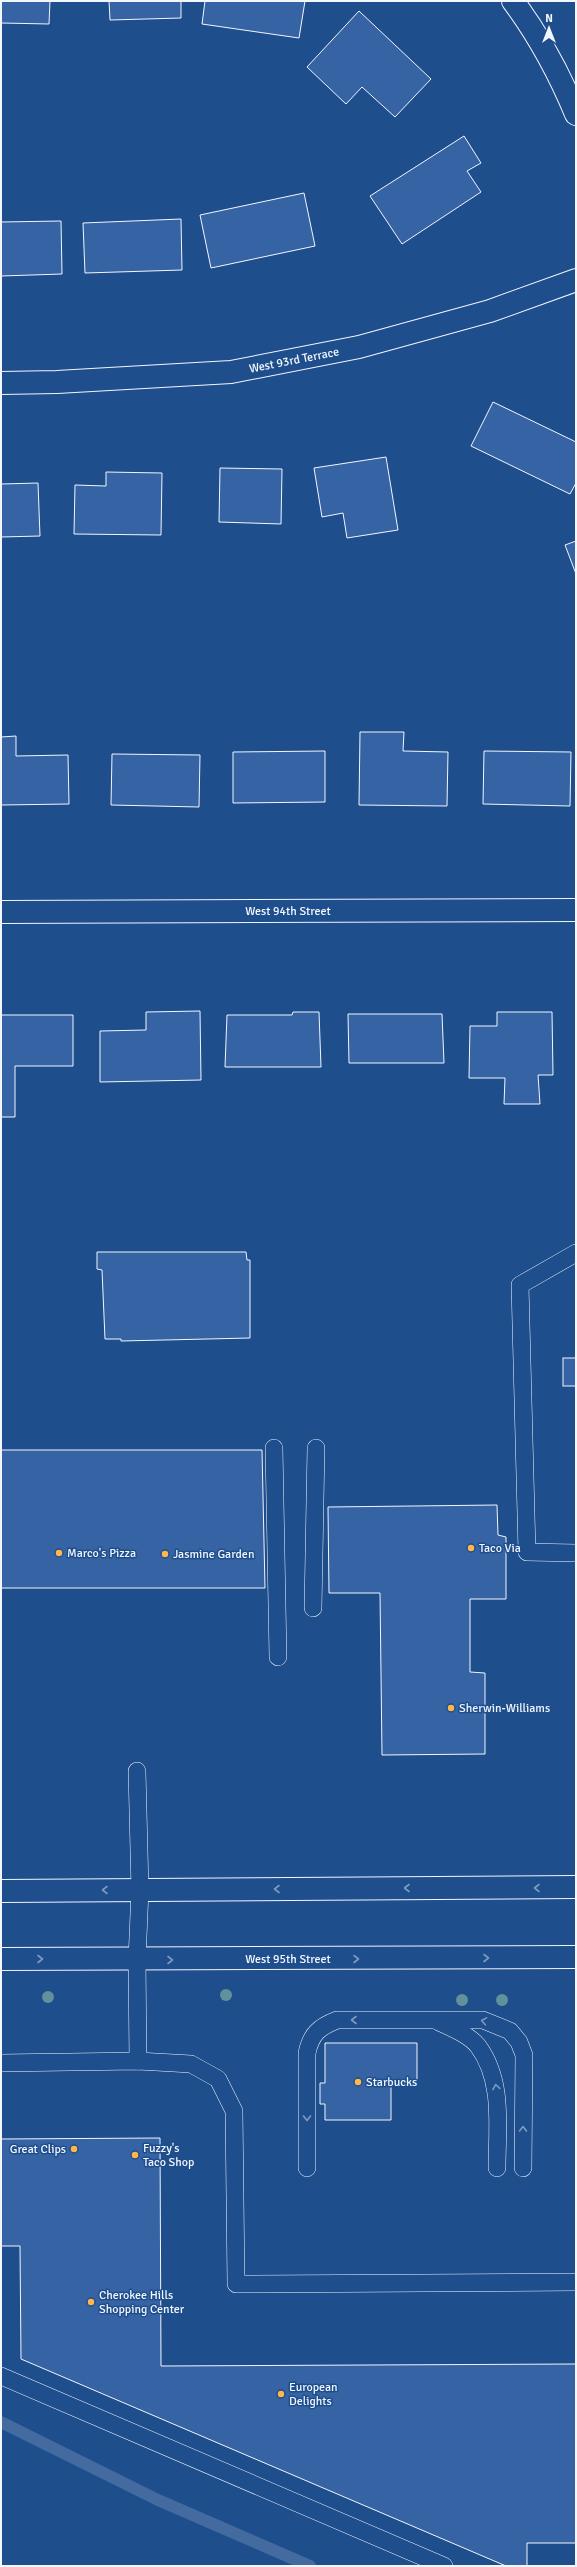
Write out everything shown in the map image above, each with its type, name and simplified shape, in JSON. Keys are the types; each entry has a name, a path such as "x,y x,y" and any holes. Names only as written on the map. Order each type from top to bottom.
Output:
{"street":[{"path":"512,1 531,25 561,79 576,114"},
{"name":"West 93rd Terrace","path":"1,383 57,382 231,372 359,347 490,311 576,280"},
{"name":"West 94th Street","path":"1,912 576,910"},
{"path":"1,1891 576,1887"},
{"name":"West 95th Street","path":"1,1959 137,1960 576,1957"}],"lane":[{"path":"576,1254 520,1285 527,1552 576,1553"},
{"path":"274,1448 278,1658"},
{"path":"313,1608 316,1448"},
{"path":"137,1771 140,1890 137,1960 138,2061"},
{"path":"307,2168 307,2053 310,2039 320,2027 337,2020 483,2020 510,2031 519,2042 524,2055 523,2168"},
{"path":"436,2020 460,2032 477,2045 494,2079 497,2097 497,2168"},
{"path":"1,2063 138,2061 191,2064 218,2079 234,2111 236,2284 576,2282"},
{"path":"1,2376 444,2566"}],"building":[{"path":"1,1 50,1 49,24 1,23"},
{"path":"109,1 181,1 181,18 110,20"},
{"path":"205,1 305,1 299,38 202,24"},
{"path":"359,11 431,79 395,117 362,87 346,104 307,67"},
{"path":"464,136 481,163 467,171 481,192 402,244 370,196"},
{"path":"304,193 315,246 211,268 200,215"},
{"path":"181,219 182,270 85,273 83,223"},
{"path":"61,221 62,274 1,276 1,222"},
{"path":"493,402 576,442 576,483 570,494 471,446"},
{"path":"386,457 398,530 347,538 343,513 322,517 314,468"},
{"path":"220,468 282,469 281,524 219,522"},
{"path":"106,472 162,473 161,535 74,534 75,485 106,486"},
{"path":"38,483 40,536 1,537 1,484"},
{"path":"576,541 576,574 565,545"},
{"path":"360,732 404,732 403,751 448,752 447,806 359,805"},
{"path":"16,736 16,756 68,755 69,804 1,805 1,737"},
{"path":"325,751 325,802 233,803 233,752"},
{"path":"484,751 571,752 570,806 483,804"},
{"path":"112,754 200,755 199,807 111,805"},
{"path":"200,1011 201,1080 100,1082 100,1031 146,1030 146,1012"},
{"path":"293,1012 319,1012 321,1067 225,1067 227,1015 292,1015"},
{"path":"497,1012 552,1012 553,1075 538,1075 540,1104 504,1104 505,1078 469,1078 470,1026 497,1026"},
{"path":"348,1014 442,1014 444,1063 349,1063"},
{"path":"1,1015 73,1015 73,1066 15,1066 15,1117 1,1117"},
{"path":"97,1252 246,1252 247,1260 250,1260 250,1338 121,1341 121,1339 105,1339 102,1270 97,1269"},
{"path":"563,1358 576,1358 576,1386 563,1386"},
{"path":"1,1450 262,1450 265,1588 1,1588"},
{"path":"497,1505 498,1535 506,1537 506,1599 470,1599 470,1672 485,1673 485,1754 382,1755 380,1593 329,1593 328,1507"},
{"name":"Starbucks","path":"325,2043 417,2043 417,2081 391,2081 391,2120 325,2120 325,2104 320,2104 320,2083 325,2083"},
{"name":"Cherokee Hills Shopping Center","path":"160,2138 161,2366 576,2364 576,2543 527,2543 527,2566 506,2566 21,2359 20,2246 1,2246 1,2139"}],"waterway":[{"path":"1,2422 158,2500 310,2566"}],"place":[{"name":"Taco Via","path":"471,1548"},
{"name":"Marco's Pizza","path":"59,1553"},
{"name":"Jasmine Garden","path":"165,1554"},
{"name":"Sherwin-Williams","path":"451,1708"},
{"name":"Starbucks","path":"358,2082"},
{"name":"Great Clips","path":"74,2149"},
{"name":"Fuzzy's Taco Shop","path":"135,2155"},
{"name":"Cherokee Hills Shopping Center","path":"91,2302"},
{"name":"European Delights","path":"281,2394"}]}
